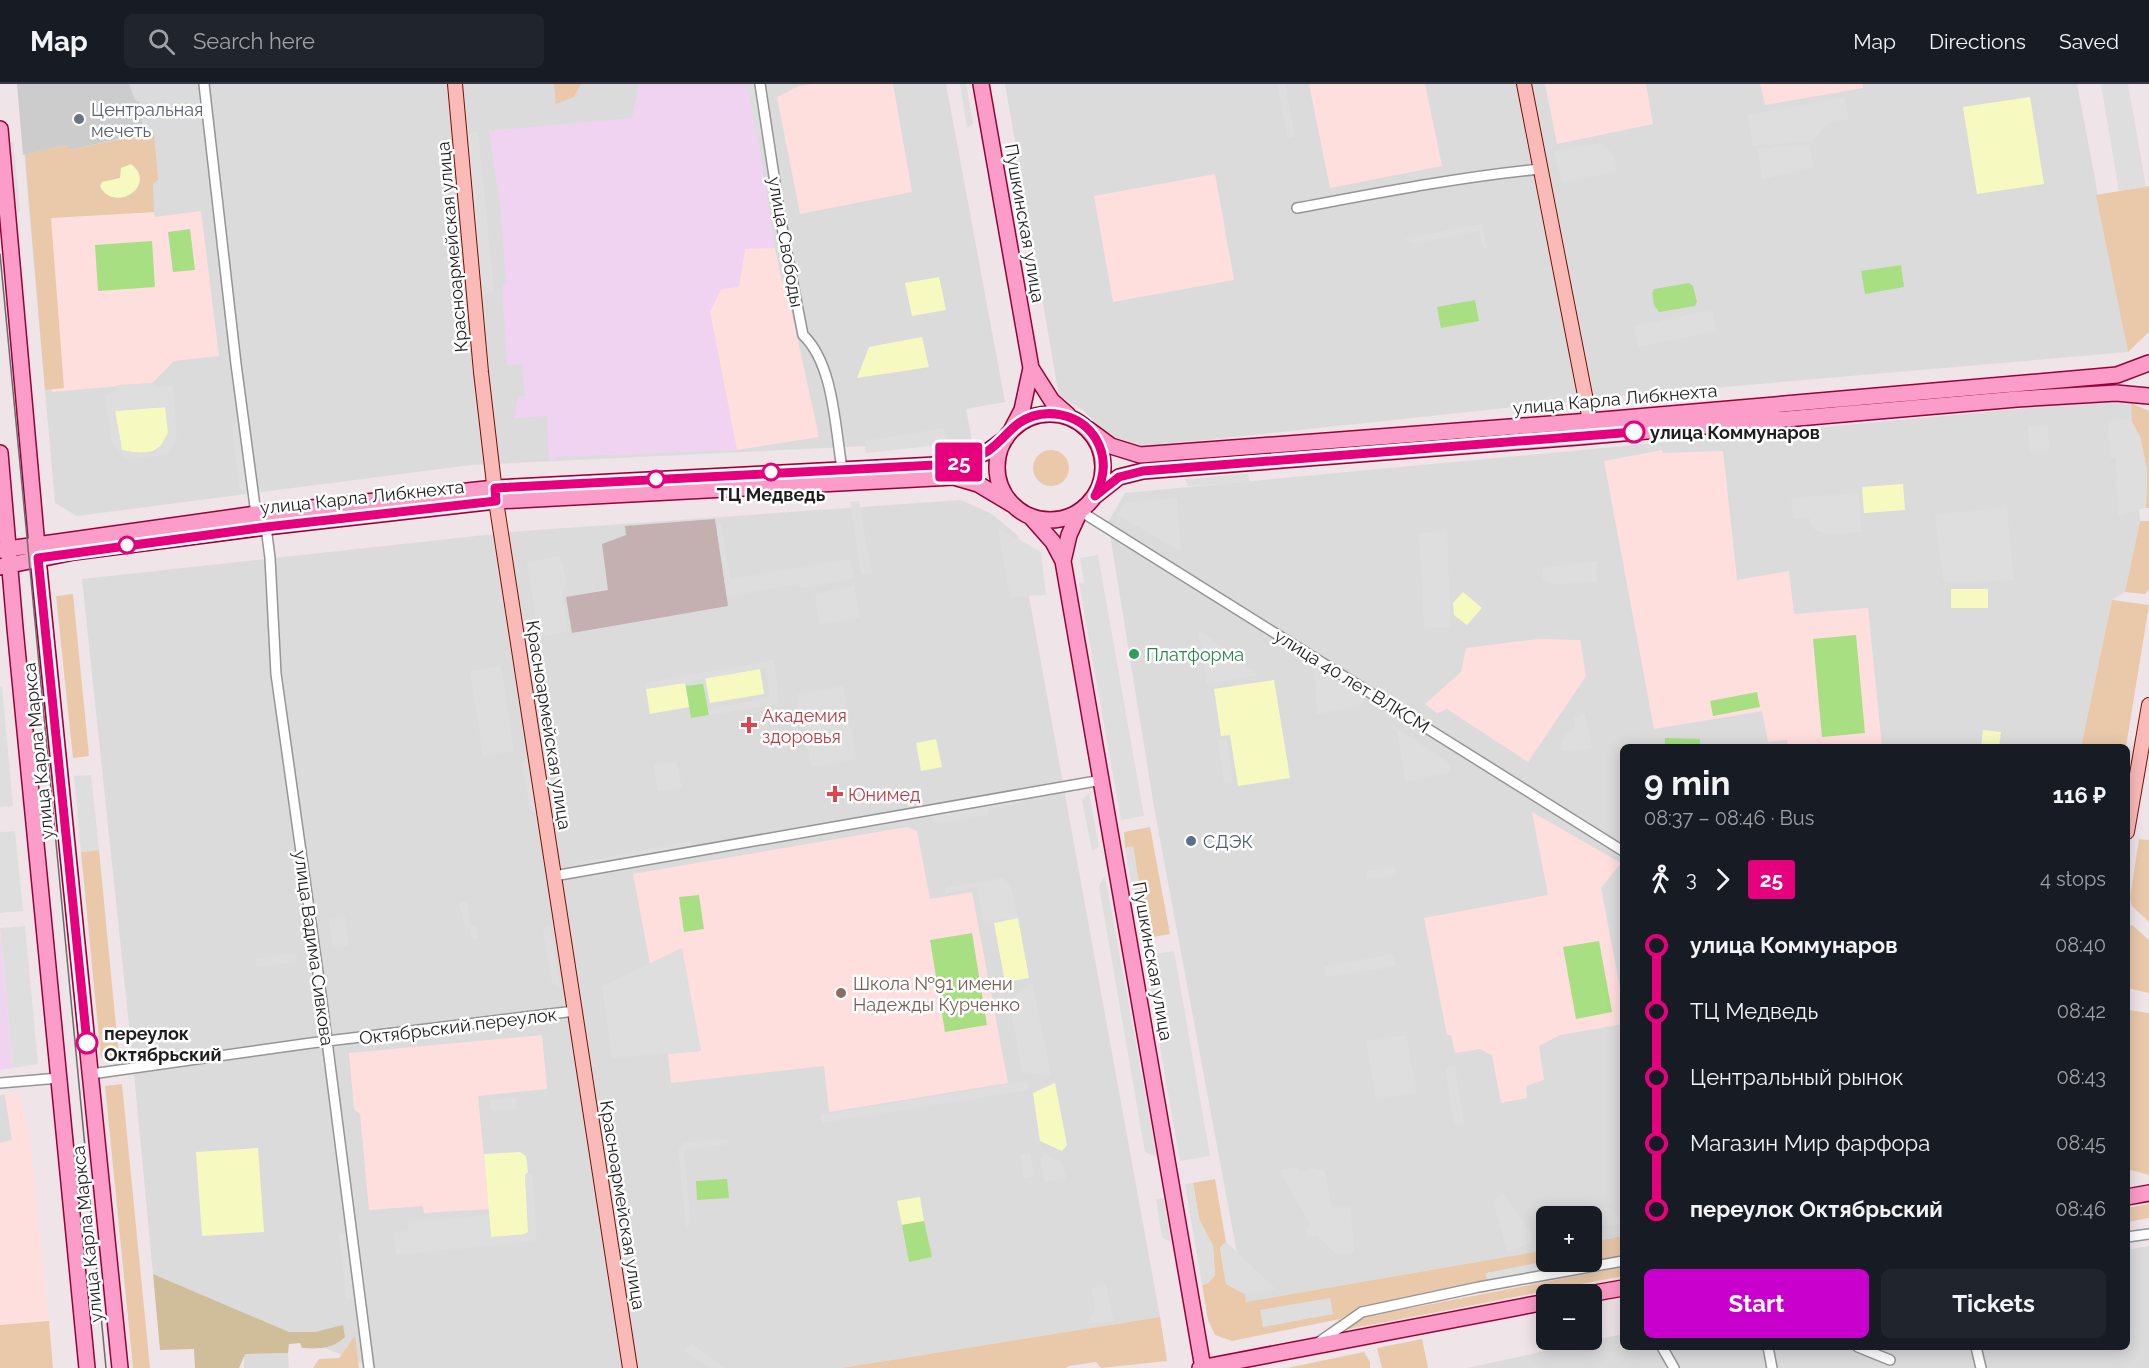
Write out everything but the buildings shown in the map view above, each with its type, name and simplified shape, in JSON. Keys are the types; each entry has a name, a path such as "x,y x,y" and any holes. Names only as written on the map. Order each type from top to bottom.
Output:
{"main road":[{"name":"Пушкинская улица","path":"981,84 1031,368 1022,410 1009,433"},
{"name":"улица Карла Маркса","path":"0,129 38,551 120,1368"},
{"name":"улица Карла Либкнехта","path":"1095,496 1119,477 1143,471 2117,375 2149,363"},
{"name":"Пушкинская улица","path":"1031,368 1052,401 1070,417"},
{"name":"улица Карла Либкнехта","path":"1088,429 1111,446 1140,455 2116,393 2149,396"},
{"path":"1050,413 1070,417 1088,429 1100,446 1103,456 1103,477 1095,496 1080,511 1056,520 1030,516 1013,505 1001,487 997,467 998,457 1009,433 1020,423 1050,413"},
{"name":"улица Карла Либкнехта","path":"862,475 954,464 987,452 1009,433"},
{"name":"улица Карла Маркса","path":"0,453 5,566 87,1368"},
{"name":"улица Карла Либкнехта","path":"5,566 38,551 256,514 495,495 862,475 954,477 978,484 1013,505"},
{"name":"улица Карла Либкнехта","path":"4,549 38,551 266,527 495,495"},
{"name":"Пушкинская улица","path":"1064,561 1069,535 1080,511"},
{"name":"Пушкинская улица","path":"1030,516 1053,542 1064,561 1202,1368"},
{"path":"2130,1196 2149,1192"},
{"path":"1602,1292 1620,1289"},
{"path":"1202,1368 1536,1304"}],"street":[{"path":"204,84 236,364 256,514"},
{"name":"Красноармейская улица","path":"455,84 481,372 495,495 630,1368"},
{"name":"улица Свободы","path":"760,84 781,222 803,335 813,344 832,393 844,475"},
{"path":"1524,84 1591,428"},
{"path":"1298,208 1397,189 1540,169"},
{"name":"улица 40 лет ВЛКСМ","path":"1080,511 1620,849"},
{"name":"улица Вадима Сивкова","path":"266,527 270,558 276,674 369,1368"},
{"path":"2130,811 2149,705"},
{"path":"554,876 1102,780"},
{"name":"Октябрьский переулок","path":"91,1074 575,1011"},
{"path":"0,1083 59,1078"},
{"path":"2130,1237 2149,1234"},
{"path":"1315,1345 1362,1312 1479,1287 1620,1262"},
{"path":"1664,1350 1674,1368"},
{"path":"1769,1350 1772,1368"},
{"path":"1865,1350 1890,1360"},
{"path":"1977,1350 1981,1368"}],"shaded area":[{"path":"17,84 129,84 135,100 140,102 143,133 70,150 66,145 23,155"},
{"path":"18,84 946,84 1005,402 966,409 972,441 471,465 77,516 55,503"},
{"path":"554,84 581,84 574,97 556,104"},
{"path":"639,84 750,84 775,248 745,249 739,287 710,312 737,450 557,457 549,462 547,416 514,418 518,397 525,396 522,364 507,365 502,288 506,282 500,205 489,131 632,118"},
{"path":"747,84 755,84 765,137 756,137"},
{"path":"893,84 912,192 800,214 777,97 799,86"},
{"path":"960,84 966,84 973,124 967,128"},
{"path":"1005,84 2077,84 2128,352 1609,397 1141,447 1106,434 1083,410 1059,396"},
{"path":"1277,84 1285,84 1295,137 1288,138"},
{"path":"1309,84 1425,84 1442,166 1330,188"},
{"path":"1545,84 1646,84 1653,124 1557,144"},
{"path":"1760,84 1863,84 1863,88 1765,105"},
{"path":"2101,84 2128,84 2146,187 2119,191"},
{"path":"1844,97 1849,119 1829,122 1812,141 1753,146 1748,115"},
{"path":"478,131 494,291 482,296 466,135"},
{"path":"154,132 158,180 153,184 154,212 51,218 64,388 45,390 25,154 67,145 70,150"},
{"path":"13,141 20,211 12,216 5,144"},
{"path":"1602,143 1614,156 1617,172 1562,182 1554,151"},
{"path":"1809,144 1814,167 1762,179 1758,149"},
{"path":"1215,174 1234,280 1113,302 1094,196"},
{"path":"2149,186 2149,332 2128,352 2096,195"},
{"path":"201,211 219,356 174,361 152,383 52,392 37,218 154,212 155,217"},
{"path":"1482,224 1487,250 1482,245 1479,231 1413,244 1404,239"},
{"path":"775,248 782,282 785,282 819,437 737,450 710,312 721,289 739,287 745,249"},
{"path":"1712,310 1716,331 1638,347 1634,326"},
{"path":"152,383 156,387 173,386 177,439 167,455 126,459 112,443 105,396 116,392 117,385","holes":["165,407 168,433 161,445 151,453 122,450 115,411"]},
{"path":"2102,401 2131,403 2140,521 2125,592 2112,600 2082,744 1620,744 1620,1237 1602,1240 1602,1206 1536,1206 1536,1252 1246,1302 1154,807 1108,522 1125,493"},
{"path":"2131,403 2149,411 2149,508 2146,508 2147,470 2140,437 2132,422"},
{"path":"2125,419 2132,422 2140,437 2147,470 2146,508 2118,516 2116,458 2110,458 2108,421"},
{"path":"238,420 248,495 239,488 232,426"},
{"path":"2048,425 2049,450 2029,451 2028,426"},
{"path":"944,428 948,444 866,453 865,441"},
{"path":"1051,450 1064,455 1069,468 1064,481 1051,486 1038,481 1033,468 1038,455"},
{"path":"1662,450 1663,453 1723,451 1737,580 1789,571 1794,614 1868,608 1882,744 1788,744 1787,740 1768,742 1762,711 1654,729 1604,461"},
{"path":"1248,474 1250,482 1188,486 1185,479"},
{"path":"1859,493 1861,532 1831,534 1815,530 1810,518 1793,519 1791,498"},
{"path":"1177,498 1181,551 1117,515 1124,503"},
{"path":"961,500 992,514 1018,536 1160,1317 841,1368 372,1368 153,1274 82,579 522,531"},
{"path":"859,501 872,574 861,574 850,502"},
{"path":"2007,508 2014,580 1947,582 1943,579 1935,514"},
{"path":"715,519 728,606 572,633 566,597 608,590 602,544 626,535 625,526"},
{"path":"2140,521 2149,521 2149,590 2145,594 2125,592"},
{"path":"721,523 730,579 850,559 854,578 803,588 796,584 727,597 717,530"},
{"path":"998,528 1041,552 1046,595 1010,597"},
{"path":"1447,532 1451,627 1424,628 1419,533"},
{"path":"1098,555 1144,816 1121,820 1079,583 1084,582 1080,558"},
{"path":"560,556 566,581 562,595 567,632 539,637 527,562"},
{"path":"1597,561 1597,582 1556,584 1543,580 1542,568"},
{"path":"854,586 860,617 820,625 814,594"},
{"path":"73,594 89,756 73,758 56,596"},
{"path":"2112,600 2149,605 2126,744 2082,744"},
{"path":"1198,629 1258,675 1207,684"},
{"path":"1539,639 1580,640 1586,676 1528,762 1447,709 1437,713 1425,704 1461,672 1466,648"},
{"path":"774,660 779,704 709,715 708,710 770,697 766,668 646,689 645,683"},
{"path":"501,666 514,751 483,756 470,671"},
{"path":"1314,667 1365,699 1361,706 1317,714"},
{"path":"843,686 856,759 811,767 797,695"},
{"path":"0,687 2,687 13,806 0,807"},
{"path":"1585,713 1592,748 1577,751 1560,750 1565,733 1572,731 1575,726 1574,718"},
{"path":"1396,728 1449,763 1451,772 1406,782"},
{"path":"1227,739 1233,783 1224,784 1218,740"},
{"path":"527,758 537,814 530,811 522,763"},
{"path":"677,762 682,787 658,791 654,765"},
{"path":"91,775 99,850 81,852 74,776"},
{"path":"1089,793 1099,847 1092,851 1082,800"},
{"path":"1025,797 1025,803 988,809 988,815 933,824 931,815"},
{"path":"1532,812 1620,862 1601,888 1620,988 1620,1025 1560,1035 1539,1046 1544,1080 1526,1086 1527,1098 1501,1103 1492,1055 1480,1049 1455,1053 1451,1035 1447,1035 1424,918 1548,895"},
{"name":"Школа №91 имени Надежды Курченко","path":"907,827 917,831 930,899 972,892 1008,1083 829,1112 824,1066 671,1083 668,1054 701,1051 681,949 650,964 633,874"},
{"path":"1150,827 1170,934 1148,938 1140,934 1139,927 1145,921 1133,847 1125,848 1124,832"},
{"path":"15,831 23,911 0,913 0,832"},
{"path":"2139,839 2149,840 2149,922 2132,906 2130,898"},
{"path":"690,841 691,849 575,871 574,863"},
{"path":"1133,846 1145,922 1139,927 1125,848"},
{"path":"99,850 119,1057 101,1058 81,852"},
{"path":"1395,867 1396,875 1367,879 1366,871"},
{"path":"1105,876 1157,1157 1145,1152 1099,886"},
{"path":"1002,878 1010,884 1018,917 984,923 977,888 946,894 945,888"},
{"path":"467,901 470,924 476,927 478,939 471,938 470,929 465,927 459,903"},
{"path":"345,917 349,946 333,947 329,919"},
{"path":"549,924 560,987 552,983 543,929"},
{"path":"2132,925 2149,940 2149,993 2130,989 2130,926"},
{"path":"25,926 38,1064 13,1068 0,928"},
{"path":"0,932 13,1068 0,1070"},
{"path":"682,948 701,1051 612,1058 602,986"},
{"path":"1174,951 1210,1156 1180,1161 1144,956"},
{"path":"296,953 297,962 256,967 256,959"},
{"path":"1393,954 1396,966 1326,977 1324,967"},
{"path":"1032,983 1051,1075 1022,1073 1009,1001"},
{"path":"2130,1010 2149,1013 2149,1175 2130,1170"},
{"path":"542,1035 547,1089 478,1096 489,1209 424,1213 423,1206 369,1210 360,1114 354,1109 349,1053"},
{"path":"1406,1035 1417,1093 1376,1099 1366,1041"},
{"path":"1455,1066 1464,1124 1454,1125 1445,1068"},
{"path":"1027,1081 1029,1090 822,1123 821,1115"},
{"path":"122,1084 150,1368 133,1368 105,1086"},
{"path":"20,1094 29,1132 49,1321 0,1325 0,1143 12,1140 5,1095"},
{"path":"0,1095 5,1095 12,1140 0,1143"},
{"path":"516,1098 517,1109 494,1111 490,1108 490,1100"},
{"path":"728,1139 729,1145 688,1148 684,1153 691,1222 686,1228 678,1151 684,1143"},
{"path":"1030,1152 1035,1176 1024,1179 1020,1155"},
{"path":"1044,1154 1062,1162 1066,1178 1045,1182 1040,1160"},
{"path":"1296,1167 1301,1172 1314,1168 1325,1172 1332,1208 1350,1206 1355,1252 1337,1255 1317,1235 1309,1236 1306,1233 1310,1224 1279,1170"},
{"path":"532,1174 537,1237 534,1241 396,1255 394,1232 408,1231 408,1222 489,1215 491,1237 527,1234 529,1229 525,1175"},
{"path":"1215,1179 1226,1242 1220,1248 1226,1284 1245,1294 1246,1302 1536,1252 1536,1272 1543,1272 1363,1306 1340,1319 1232,1341 1215,1335 1208,1320 1202,1285 1208,1283 1215,1275 1213,1246 1199,1219 1193,1183"},
{"path":"1193,1183 1199,1219 1213,1246 1215,1275 1208,1283 1202,1285 1185,1184"},
{"path":"1503,1193 1532,1235 1532,1242 1507,1252 1493,1201"},
{"path":"1164,1198 1171,1242 1162,1238 1156,1199"},
{"path":"2149,1204 2149,1218 2130,1221 2130,1207"},
{"path":"1602,1208 1611,1208 1620,1220 1620,1224 1602,1225"},
{"path":"347,1233 353,1298 346,1299 339,1234"},
{"path":"1620,1237 1620,1258 1602,1261 1602,1240"},
{"path":"1226,1242 1276,1289 1245,1294 1226,1284 1220,1247"},
{"path":"2149,1246 2149,1368 1467,1368 1550,1350 1602,1350 1602,1339 1620,1335 1620,1350 2130,1350 2130,1249"},
{"path":"1536,1263 1536,1272 1546,1272 1487,1283 1486,1273"},
{"path":"1620,1268 1620,1277 1582,1284 1536,1284 1536,1293 1344,1330 1364,1317"},
{"path":"153,1274 289,1332 315,1332 343,1325 345,1337 325,1347 302,1348 300,1343 289,1344 288,1353 245,1354 239,1368 195,1368 194,1349 160,1350"},
{"path":"1106,1284 1114,1321 1087,1324 1095,1308 1091,1288"},
{"path":"1330,1298 1333,1314 1263,1327 1260,1310"},
{"path":"1160,1317 1167,1361 1101,1368 1096,1362 1066,1368 841,1368"},
{"path":"49,1321 53,1368 0,1368 0,1325"},
{"path":"355,1336 359,1368 313,1368 319,1359 339,1358"},
{"path":"1422,1339 1428,1368 1382,1368 1377,1348"},
{"path":"691,1343 725,1368 710,1368 684,1350"},
{"path":"1364,1352 1370,1362 1370,1368 1287,1368"},
{"path":"288,1353 289,1368 244,1368 244,1354"}],"green space":[{"path":"2030,97 2044,184 1977,194 1963,107"},
{"path":"131,164 138,172 140,181 137,188 131,194 123,197 106,194 100,186 102,182 120,178 121,168"},
{"path":"190,229 195,270 173,272 168,232"},
{"path":"152,241 155,287 98,291 95,245"},
{"path":"1901,265 1904,287 1865,294 1861,271"},
{"path":"939,277 946,310 912,316 905,283"},
{"path":"1689,283 1693,286 1697,302 1695,306 1659,312 1654,305 1652,293 1654,289"},
{"path":"1475,300 1479,321 1441,328 1437,307"},
{"path":"922,337 929,367 857,378 869,347"},
{"path":"166,407 168,431 162,445 157,449 144,452 122,450 115,411"},
{"path":"1903,484 1905,510 1864,513 1862,487"},
{"path":"1951,589 1988,589 1988,608 1951,608"},
{"path":"1463,592 1482,608 1467,625 1454,615 1453,603"},
{"path":"1856,635 1865,733 1822,737 1813,639"},
{"path":"760,669 764,694 710,703 705,678"},
{"path":"1274,680 1290,778 1238,786 1230,735 1221,736 1214,689"},
{"path":"685,683 689,707 650,714 646,689"},
{"path":"703,684 709,715 691,718 686,686"},
{"path":"1757,692 1760,707 1713,716 1710,701"},
{"path":"1983,730 2001,732 1999,744 1981,744"},
{"path":"1665,738 1700,739 1700,744 1665,744"},
{"path":"936,739 942,767 921,771 916,743"},
{"path":"699,895 704,929 684,932 679,897"},
{"path":"1018,918 1029,978 1005,982 994,923"},
{"path":"972,933 987,1025 945,1032 930,940"},
{"path":"1599,941 1612,1012 1576,1019 1563,947"},
{"path":"1055,1083 1067,1145 1062,1151 1040,1141 1033,1093"},
{"path":"258,1148 264,1232 202,1236 196,1152"},
{"path":"520,1152 526,1156 528,1172 525,1175 528,1232 523,1235 491,1237 484,1154"},
{"path":"727,1179 729,1198 697,1200 696,1181"},
{"path":"920,1197 924,1221 902,1225 897,1201"},
{"path":"924,1221 932,1257 909,1262 902,1225"}],"tram line":[{"path":"0,254 106,1368"}],"bus line":[{"name":"25","path":"87,1043 38,558 266,527 496,501 495,488 842,468 954,464 987,452 1006,438 1020,423 1050,413 1070,417 1079,422 1088,429 1100,446 1104,466 1103,477 1095,496 1119,477 1143,471 1634,432"}],"place":[{"name":"Центральная мечеть","path":"79,119"},
{"name":"улица Коммунаров","path":"1634,432"},
{"name":"ТЦ Медведь","path":"771,472"},
{"name":"Платформа","path":"1134,654"},
{"name":"Академия здоровья","path":"749,725"},
{"name":"Юнимед","path":"835,794"},
{"name":"СДЭК","path":"1191,841"},
{"name":"Школа №91 имени Надежды Курченко","path":"841,993"},
{"name":"переулок Октябрьский","path":"87,1043"}]}
